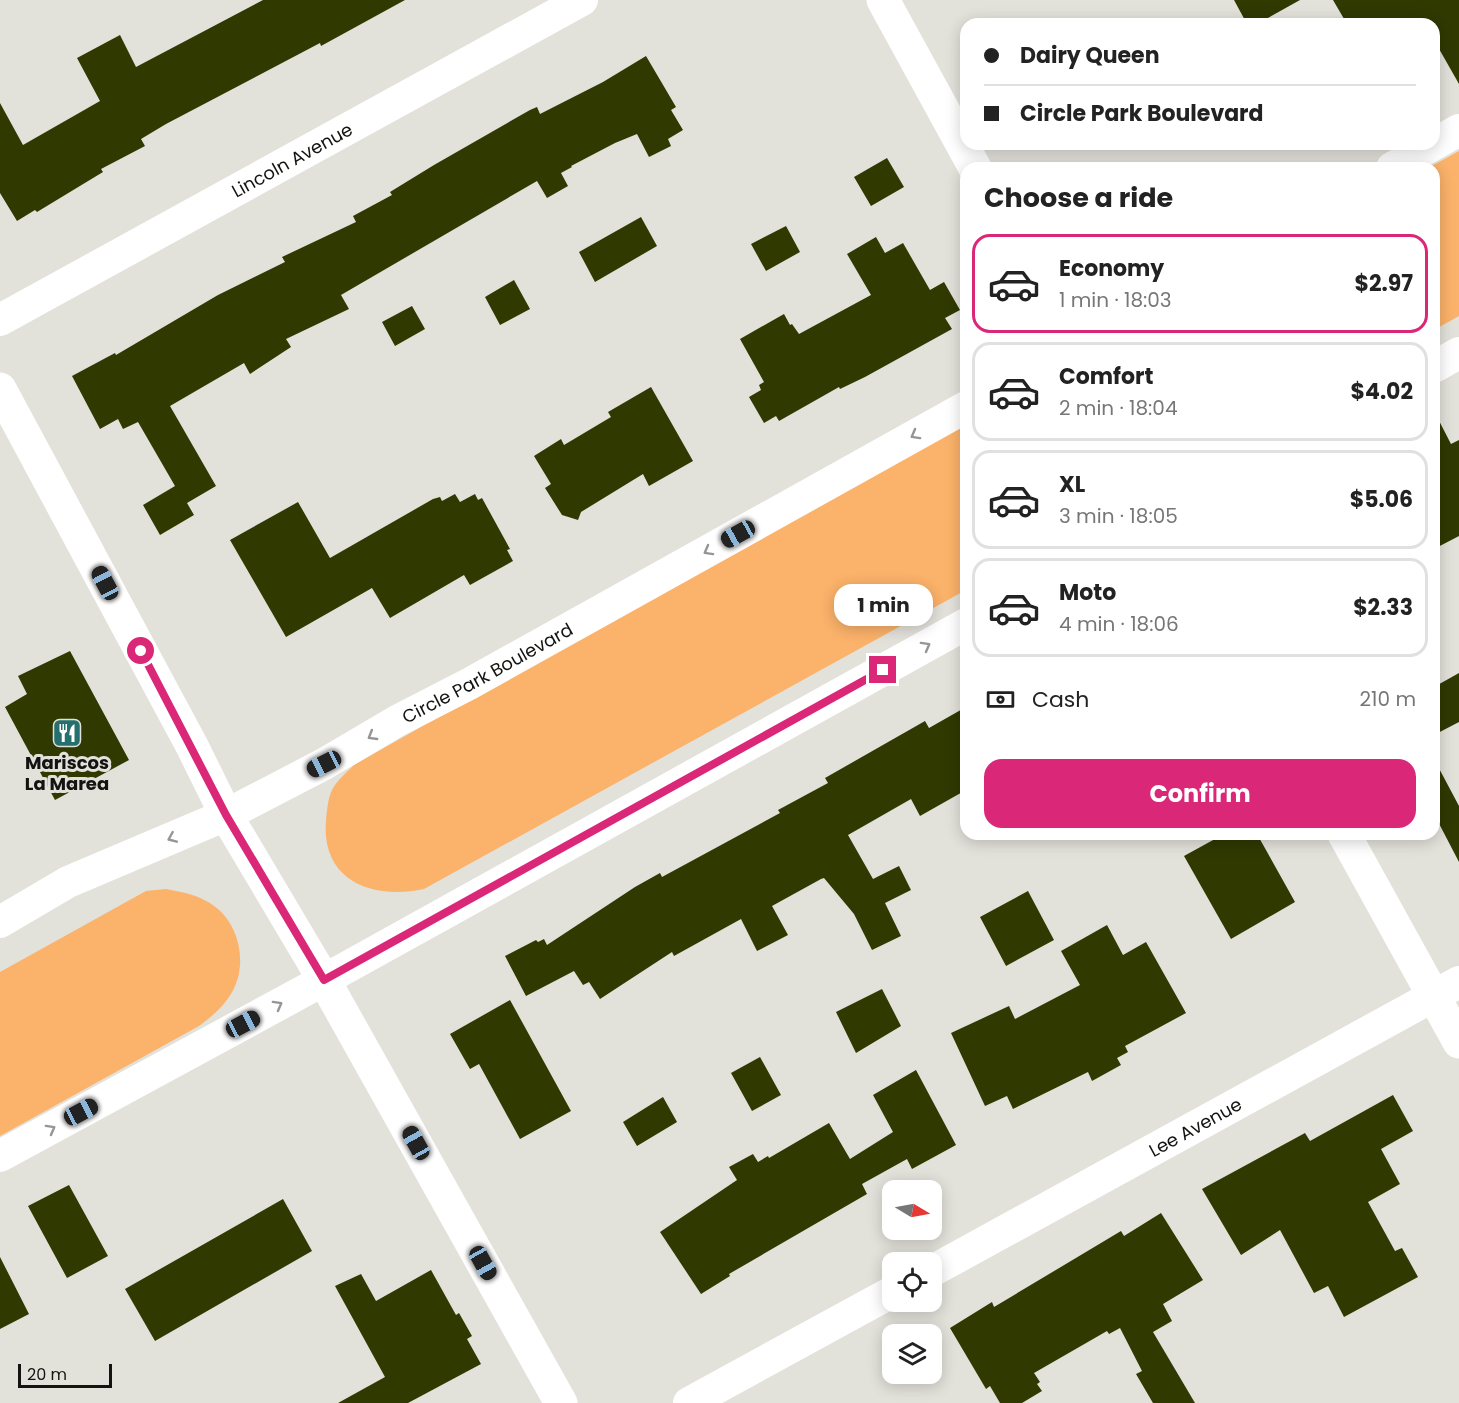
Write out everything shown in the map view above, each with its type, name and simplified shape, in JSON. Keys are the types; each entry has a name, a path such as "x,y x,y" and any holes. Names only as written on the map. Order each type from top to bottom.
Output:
{"main road":[{"path":"884,0 960,140"},
{"path":"0,389 165,695 226,815 324,980 561,1403"},
{"path":"1348,840 1446,989 1459,1042"}],"street":[{"name":"Lincoln Avenue","path":"0,320 582,0"},
{"path":"1440,141 1459,130"},
{"path":"1403,162 1424,150"},
{"path":"1440,364 1459,353"},
{"name":"Circle Park Boulevard","path":"0,922 68,882 226,815 324,764 960,410"},
{"path":"0,1156 324,980 960,627"},
{"name":"Lee Avenue","path":"942,1266 1446,989"},
{"path":"689,1403 882,1297"}],"shaded area":[{"path":"1459,151 1459,316 1440,327 1440,162"},
{"path":"960,425 960,593 424,889 387,892 370,888 354,882 332,859 327,842 326,821 329,797 335,785 354,765 943,431"},
{"path":"166,889 191,894 209,902 231,924 239,948 240,961 239,974 229,997 216,1013 199,1026 0,1136 0,972 146,891"}],"building":[{"path":"263,0 405,0 321,46 320,43 166,124 141,139 145,146 101,169 103,172 37,212 35,210 17,221 0,193 0,103 23,145 100,101 77,58 120,35 136,67"},
{"path":"1234,0 1300,0 1268,18 1244,18"},
{"path":"1333,0 1459,0 1459,84 1440,51 1440,18 1344,18"},
{"path":"646,56 676,107 671,110 683,130 668,139 671,146 649,157 637,134 615,143 561,173 568,186 547,198 537,181 341,295 349,309 286,339 291,347 250,374 244,363 170,406 216,486 187,503 194,515 160,535 143,505 175,486 138,422 123,429 118,419 100,429 72,376 115,353 116,355 218,295 285,262 282,257 356,222 353,216 392,195 390,192 530,110 537,107 540,114 603,82"},
{"path":"887,158 904,187 871,206 854,177"},
{"path":"641,217 657,246 595,282 579,252"},
{"path":"786,226 800,252 766,271 751,244"},
{"path":"876,237 885,253 903,243 930,290 944,282 960,310 945,318 952,329 865,377 840,389 839,387 779,421 776,416 764,423 749,397 761,390 759,385 764,382 740,339 784,314 799,334 871,295 847,254"},
{"path":"514,280 530,309 500,325 485,297"},
{"path":"412,306 425,329 395,346 382,322"},
{"path":"651,387 693,461 649,486 643,474 581,512 578,520 562,515 545,488 551,484 534,456 561,439 564,445 611,417 608,412"},
{"path":"1440,423 1451,444 1459,440 1459,536 1440,546"},
{"path":"455,494 460,502 475,494 478,500 482,498 510,549 507,550 513,561 470,585 464,575 390,618 372,588 286,637 230,540 298,502 330,558 433,499 440,497 442,501"},
{"name":"Mariscos La Marea","path":"70,651 129,760 55,800 5,707 27,694 18,676"},
{"path":"1459,673 1459,722 1440,732 1440,684"},
{"path":"960,710 960,793 920,816 911,799 848,835 873,879 899,866 911,890 885,903 901,936 872,950 854,914 824,878 772,906 788,935 757,951 741,919 674,956 672,952 600,999 589,982 583,985 574,971 526,996 505,956 536,940 538,942 544,939 547,945 635,887 660,873 662,877 780,813 778,810 828,783 825,778 925,721 929,728"},
{"path":"1440,770 1459,806 1459,862 1440,826"},
{"path":"1213,840 1260,840 1295,902 1231,939 1184,856"},
{"path":"1028,891 1054,940 1006,966 980,917"},
{"path":"1107,925 1123,955 1146,942 1186,1013 1125,1046 1128,1052 1117,1058 1121,1065 1092,1081 1088,1072 1013,1109 1007,1096 985,1106 951,1033 1009,1006 1015,1019 1080,985 1061,951"},
{"path":"882,989 901,1026 856,1053 836,1012"},
{"path":"510,1000 571,1111 520,1139 479,1064 470,1069 450,1034"},
{"path":"760,1057 781,1095 752,1111 731,1073"},
{"path":"916,1070 956,1145 912,1169 907,1159 862,1184 867,1194 729,1274 730,1276 701,1294 660,1232 737,1180 729,1167 753,1154 758,1162 768,1156 769,1158 829,1123 850,1159 893,1132 873,1095"},
{"path":"1393,1095 1413,1131 1381,1149 1400,1184 1368,1202 1395,1251 1402,1248 1418,1277 1344,1317 1328,1286 1314,1293 1280,1230 1241,1255 1202,1189 1305,1133 1310,1141"},
{"path":"663,1097 677,1122 637,1146 623,1122"},
{"path":"69,1185 108,1256 67,1278 28,1206"},
{"path":"283,1199 312,1251 155,1341 125,1289"},
{"path":"1161,1213 1203,1280 1163,1304 1172,1321 1153,1332 1195,1403 1153,1403 1136,1374 1142,1371 1120,1328 1109,1334 1107,1331 1034,1373 1040,1382 1037,1384 1042,1391 1022,1403 1000,1403 990,1386 986,1389 950,1328 992,1302 994,1307 1121,1231 1124,1236"},
{"path":"0,1257 29,1314 0,1329"},
{"path":"431,1270 456,1315 459,1313 472,1336 467,1339 481,1364 408,1403 338,1403 385,1377 335,1286 361,1274 376,1301"}],"place":[{"name":"Mariscos La Marea","path":"67,733"}],"route":[{"path":"141,651 226,815 324,980 883,670"}]}
